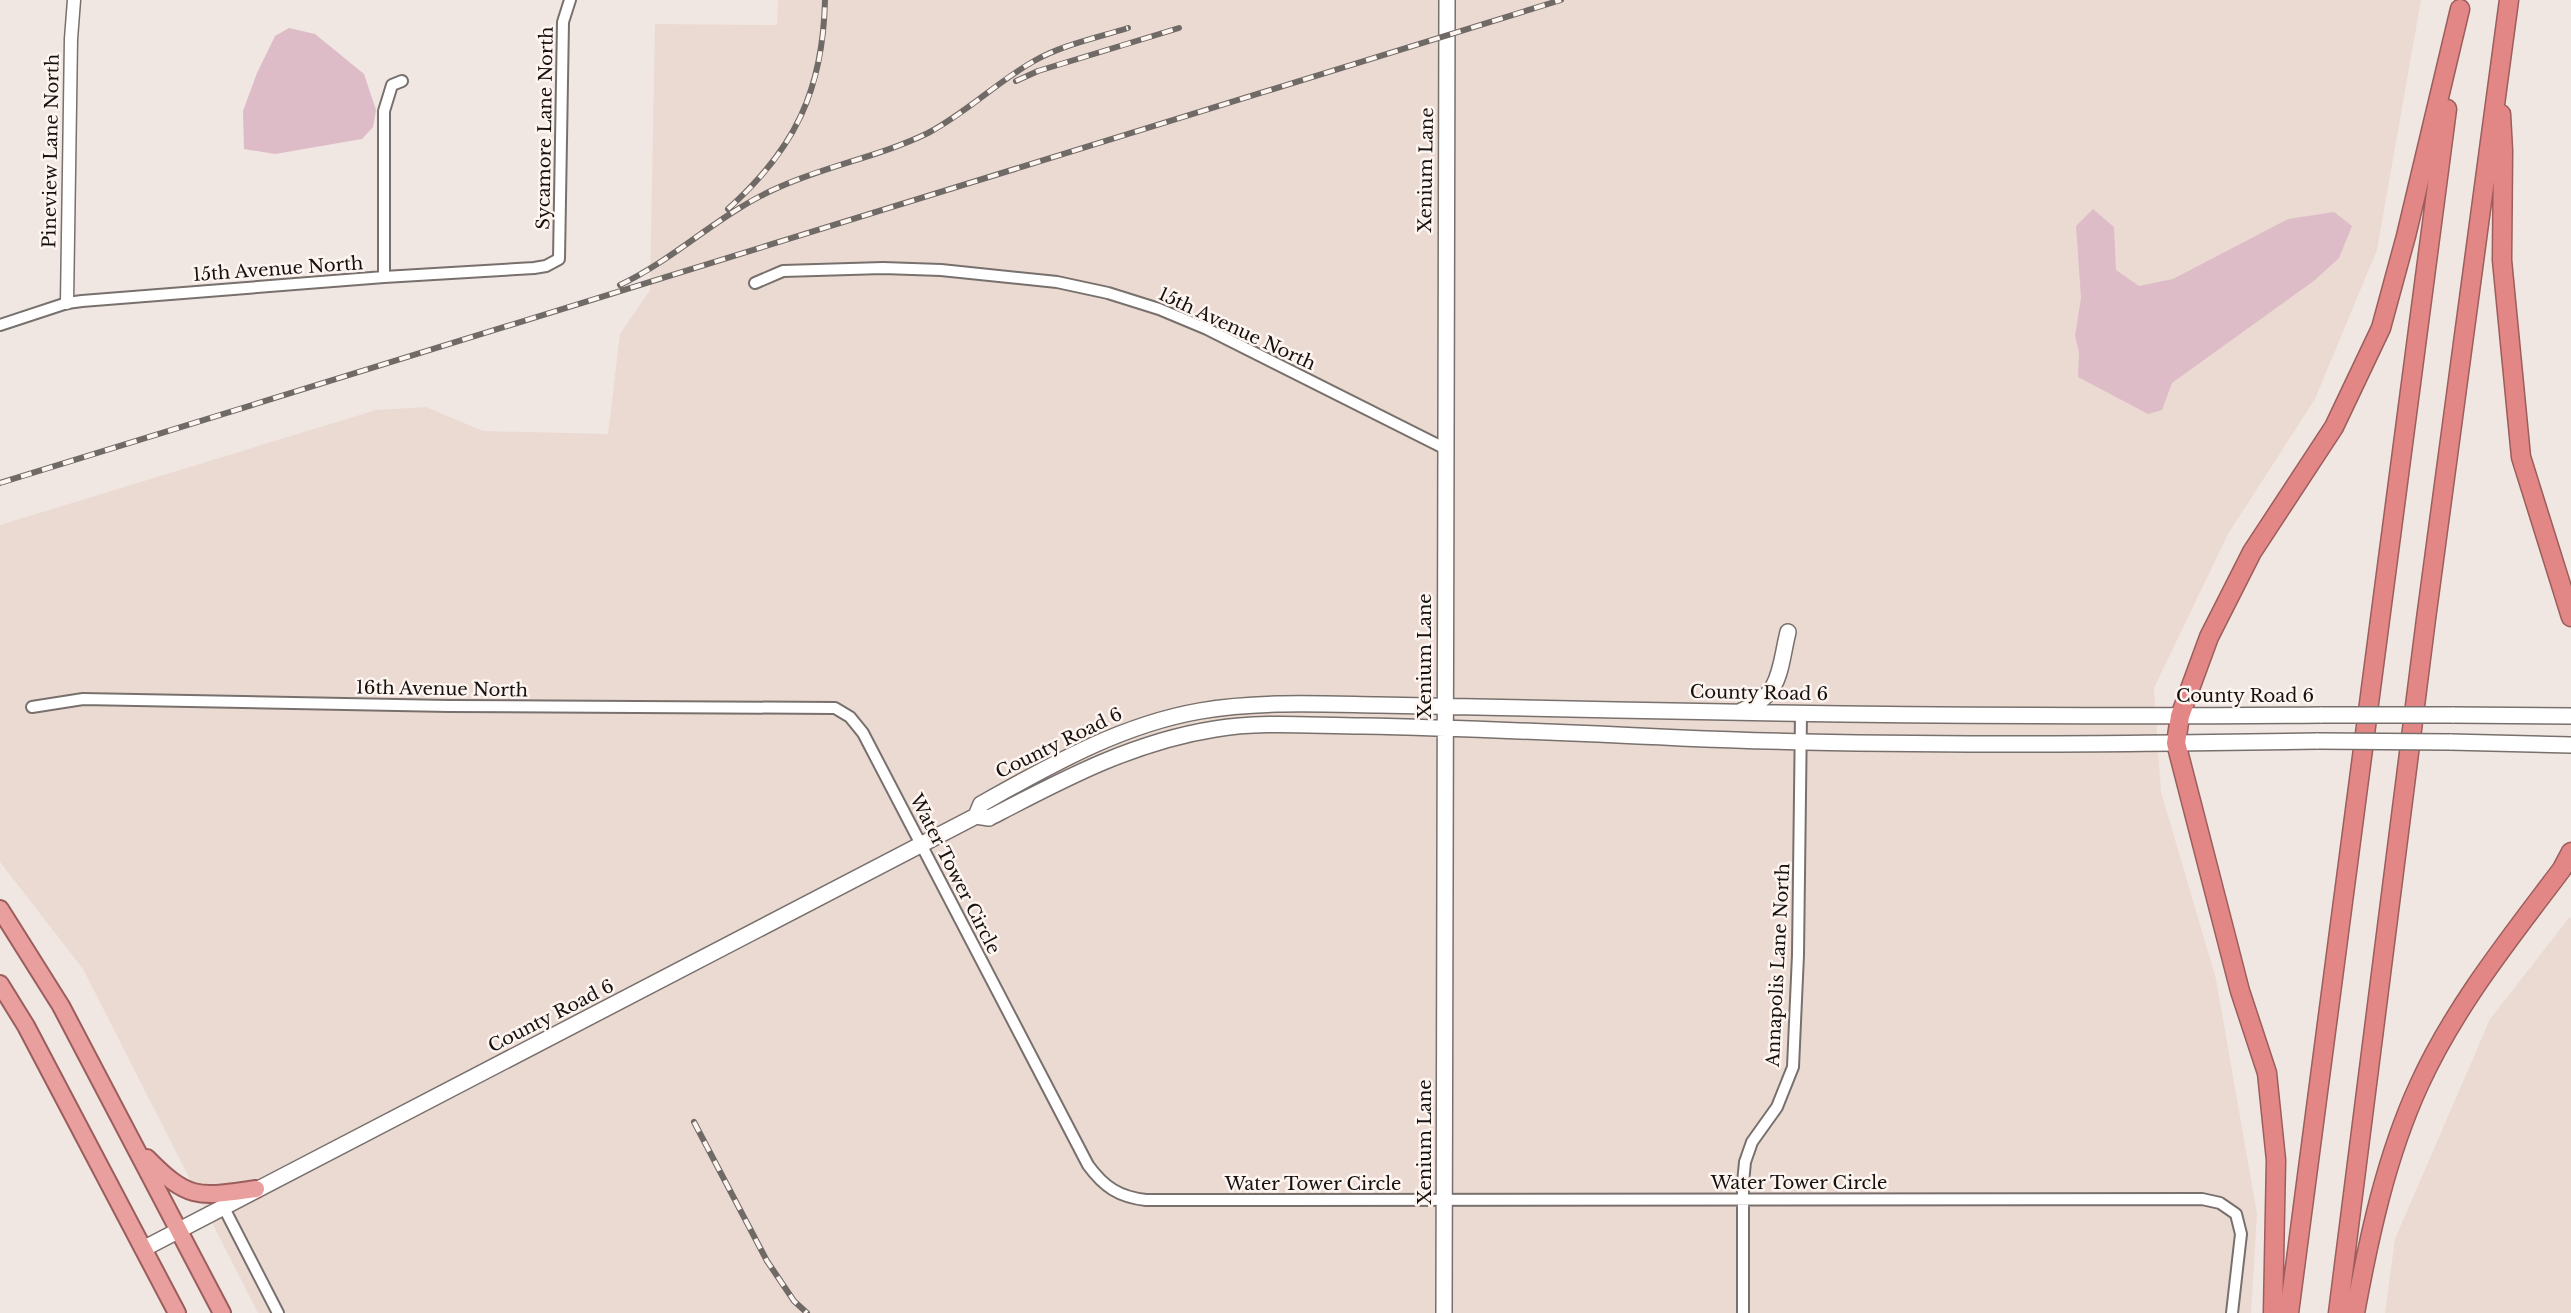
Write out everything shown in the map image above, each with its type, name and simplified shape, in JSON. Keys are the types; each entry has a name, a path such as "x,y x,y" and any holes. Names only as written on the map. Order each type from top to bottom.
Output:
{"highway":[{"path":"2338,1313 2509,0"},
{"path":"2273,1313 2276,1160 2267,1073 2240,991 2176,743 2180,717 2209,638 2252,552 2334,427 2381,328 2406,236 2460,5"},
{"path":"2289,1313 2460,5"},
{"path":"2498,74 2504,151 2502,260 2521,457 2571,617"},
{"path":"2355,1313 2391,1158 2419,1085 2475,985 2562,869 2571,852"},
{"path":"0,909 61,1006 222,1313"},
{"path":"0,984 26,1026 177,1313"},
{"path":"134,1145 162,1173 182,1189 195,1194 208,1196 256,1189"}],"main road":[{"name":"Xenium Lane","path":"1444,1313 1444,448 1447,0"},
{"path":"1738,713 1762,701 1773,690 1777,682 1788,632"},
{"name":"County Road 6","path":"976,816 981,804 1045,768 1108,738 1155,721 1202,711 1253,705 1444,706 1802,714 2180,717 2571,716"},
{"name":"County Road 6","path":"143,1249 976,816 989,818 1087,767 1167,739 1216,729 1267,725 1444,728 1801,743 2318,741 2571,745"}],"street":[{"name":"Pineview Lane North","path":"67,303 70,39 74,0"},
{"name":"Sycamore Lane North","path":"559,259 563,22 570,0"},
{"path":"384,277 384,111 392,85 402,81"},
{"name":"15th Avenue North","path":"0,325 67,303 384,277 534,268 546,266 559,259"},
{"name":"15th Avenue North","path":"755,283 783,271 906,268 999,274 1057,282 1108,293 1159,309 1207,329 1444,448"},
{"name":"16th Avenue North","path":"32,707 83,699 449,706 835,708 850,717"},
{"name":"Annapolis Lane North","path":"1743,1313 1745,1162 1752,1142 1778,1107 1792,1067 1798,955 1802,714"},
{"name":"Water Tower Circle","path":"850,717 863,733 1088,1165 1099,1180 1112,1191 1129,1198 1146,1200 2202,1199 2220,1203 2236,1214 2241,1234 2232,1313"},
{"path":"223,1206 278,1313"}],"shaded area":[{"path":"778,0 2421,0 2377,250 2315,399 2228,534 2154,688 2161,792 2216,979 2257,1214 2251,1313 258,1313 83,969 0,862 0,525 376,410 426,407 483,431 608,434 620,334 650,290 655,24 777,25"},
{"path":"289,28 315,34 364,74 376,110 373,127 362,139 275,154 244,149 243,111 257,73 275,36"},
{"path":"2093,209 2114,227 2116,270 2139,286 2173,279 2288,219 2334,212 2352,226 2339,258 2315,280 2172,383 2162,410 2148,414 2078,377 2079,352 2075,336 2081,298 2076,226"},
{"path":"2571,918 2571,1313 2385,1313 2395,1239 2490,1019"}],"railway":[{"path":"728,209 771,164 801,116 818,62 825,0"},
{"path":"0,483 1561,0"},
{"path":"620,285 660,263 755,199 794,181 890,149 928,133 1007,78 1045,55 1128,28"},
{"path":"1016,81 1038,71 1179,28"},
{"path":"694,1122 767,1261 794,1301 807,1313"}]}
